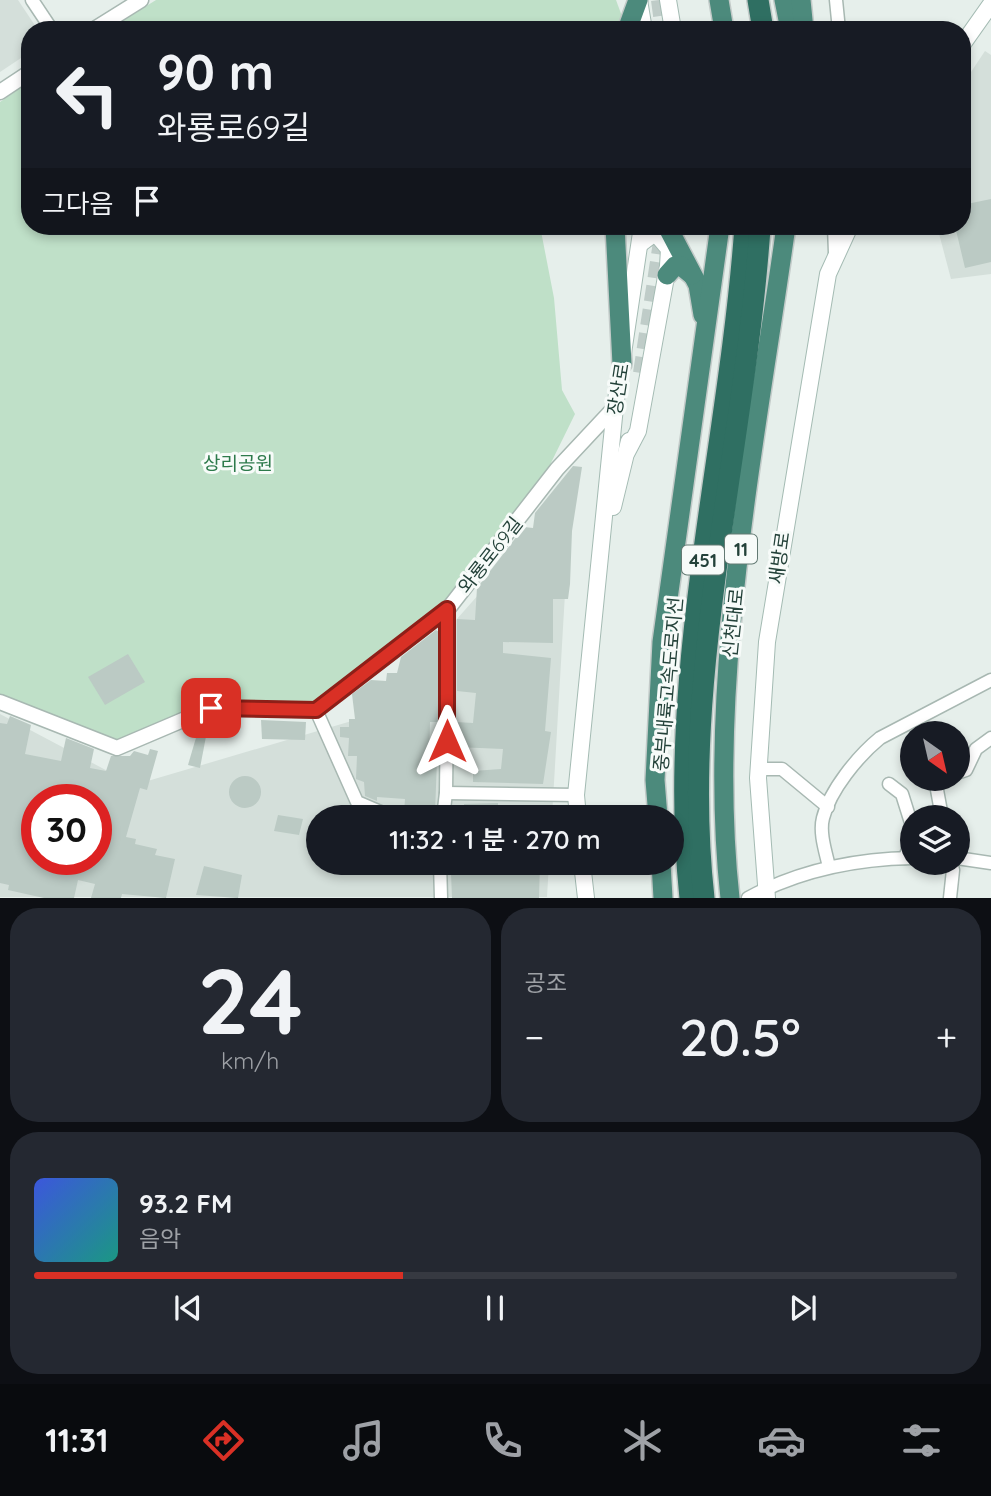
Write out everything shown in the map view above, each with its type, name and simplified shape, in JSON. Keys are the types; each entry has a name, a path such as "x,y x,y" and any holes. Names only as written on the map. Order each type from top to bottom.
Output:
{"highway":[{"path":"631,21 639,0"},
{"path":"719,0 722,21"},
{"path":"747,0 748,21"},
{"path":"758,0 762,21"},
{"path":"784,0 788,21"},
{"path":"801,0 803,21"},
{"path":"615,235 622,364"},
{"path":"672,235 698,285 706,337"},
{"path":"656,805 655,780 662,642 719,235"},
{"name":"중부내륙고속도로지선","path":"697,897 682,800 692,648 741,292 745,235"},
{"name":"중부내륙고속도로지선","path":"697,897 698,788 708,648 756,291 759,235"},
{"name":"신천대로","path":"730,898 724,780 730,648 785,235"},
{"path":"667,275 675,266 681,266 692,275"},
{"path":"662,875 663,898"}],"main road":[{"path":"639,0 642,21"},
{"path":"668,0 672,21"},
{"path":"971,32 991,4"},
{"name":"장산로","path":"577,805 615,407 641,235"},
{"path":"627,452 638,431 667,275 669,249 659,236 652,235 640,244"},
{"name":"새방로","path":"766,893 758,769 767,642 786,514 828,274 846,235"},
{"name":"장산로","path":"601,554 631,427"},
{"path":"583,875 586,898"}],"street":[{"path":"32,0 46,21"},
{"path":"107,21 141,0"},
{"path":"836,0 838,21"},
{"path":"0,92 21,78"},
{"path":"833,262 835,235"},
{"name":"와룡로69길","path":"316,710 447,609 557,470 615,407"},
{"path":"444,805 447,609"},
{"path":"922,721 991,680"},
{"path":"0,702 117,748 211,708 316,710 357,802 364,805"},
{"path":"829,867 823,819 828,807 870,746 900,732"},
{"path":"970,762 976,749 991,738"},
{"path":"758,769 782,769 828,807"},
{"path":"889,784 902,794 905,805"},
{"path":"446,793 576,795"},
{"path":"748,898 829,867 900,859"},
{"path":"970,860 991,863"},
{"path":"440,875 440,898"},
{"path":"950,898 952,875"}],"shaded area":[{"path":"0,0 18,0 32,21 21,21 21,58 0,72"},
{"path":"985,51 991,55 991,274 951,279 939,235 971,235 971,72"},
{"path":"571,490 553,805 306,805 306,875 548,875 547,897 0,897 0,714 134,785 372,715"}],"green space":[{"path":"156,0 616,0 624,21 122,21"},
{"name":"상리공원","path":"21,87 21,235 542,235 554,298 562,390 575,414 547,471 445,605 312,706 209,702 115,741 0,694 0,102"}],"building":[{"path":"991,199 991,262 965,268 957,235 971,235 971,203"},
{"path":"573,466 582,467 572,531 570,584 568,599 553,599 553,643 503,642 503,653 551,658 545,731 551,732 543,784 473,782 473,771 501,769 503,749 456,747 456,722 473,723 476,693 457,691 457,619 475,620 477,588 524,527 533,528 535,513"},
{"path":"436,630 439,632 438,722 430,722 429,760 437,760 435,805 405,805 405,799 377,797 377,801 365,796 364,782 356,779 357,756 348,756 349,738 340,737 340,727 349,727 349,719 355,719 352,694 371,680 386,681 387,673 397,673 401,657"},
{"path":"128,654 145,682 105,705 88,677"},
{"path":"10,716 31,725 25,754 61,761 66,738 94,749 90,768 106,771 111,756 130,756 134,751 148,755 150,749 158,751 147,790 140,788 126,837 136,839 135,844 157,849 155,855 175,859 166,898 122,894 121,898 91,898 95,884 78,880 74,898 44,898 8,890 9,885 0,883 0,723 7,724"},
{"path":"261,720 306,722 305,740 262,739"},
{"path":"200,724 208,726 200,768 188,765"},
{"path":"245,776 256,781 261,792 256,803 245,808 234,803 229,792 234,781"},
{"path":"498,803 498,805 464,805"},
{"path":"278,815 303,819 299,835 274,831"},
{"path":"204,866 242,875 238,898 196,895"},
{"path":"451,875 540,875 539,898 452,898"}],"tunnel":[{"path":"659,0 662,21"},
{"path":"641,373 662,235"}],"route":[{"path":"211,708 316,710 447,609 447,741"}]}
